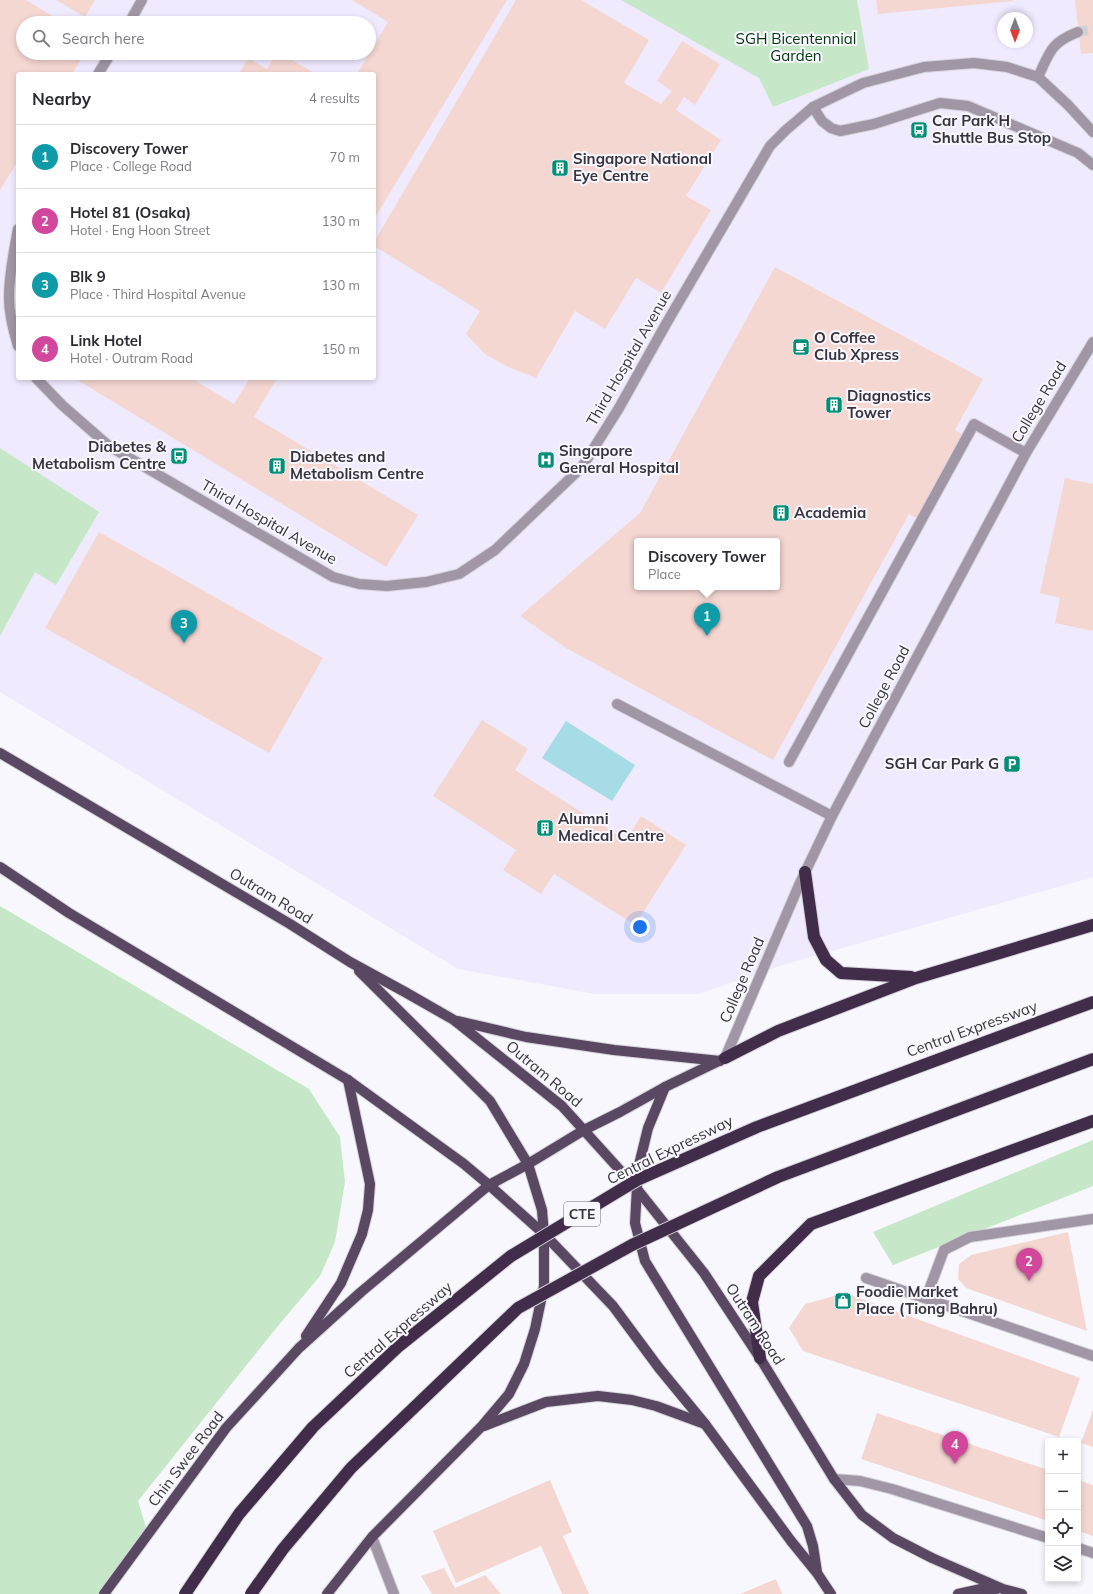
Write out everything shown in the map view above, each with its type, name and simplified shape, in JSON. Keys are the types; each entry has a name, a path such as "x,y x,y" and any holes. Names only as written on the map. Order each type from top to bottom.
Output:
{"highway":[{"path":"805,872 814,937 826,960 841,973 916,978"},
{"path":"723,1060 778,1031 916,978 1093,925"},
{"name":"Central Expressway","path":"185,1594 239,1514 313,1427 399,1346 511,1256 637,1180 757,1126 1093,1002"},
{"path":"251,1594 283,1549 351,1468 518,1308 632,1245 778,1177 1093,1059"},
{"path":"760,1358 752,1302 759,1276 811,1224 1093,1121"}],"main road":[{"name":"Outram Road","path":"0,753 290,924 350,962 454,1020 562,1106 637,1189 704,1273 760,1358 834,1479 862,1515 893,1538 932,1558 1003,1589"},
{"path":"0,867 69,913 348,1080 464,1164 489,1185 544,1234 613,1306 659,1368 705,1424 817,1573 831,1594"},
{"path":"327,1594 372,1537 482,1426 509,1394 524,1364 535,1328 544,1286 544,1234 542,1210 528,1164 490,1101 350,962"},
{"path":"454,1020 526,1037 614,1050 723,1060"},
{"path":"299,1348 361,1292 489,1185 528,1164 584,1130 665,1087 723,1060"},
{"path":"299,1348 341,1283 362,1234 368,1210 370,1184 348,1080"},
{"path":"665,1087 648,1128 638,1169 636,1223 645,1261 807,1526 813,1546 817,1573"},
{"name":"Chin Swee Road","path":"104,1594 226,1428 299,1348"},
{"path":"482,1426 546,1402 598,1396 632,1400 656,1406 705,1424"},
{"path":"958,1594 981,1589 1003,1589 1022,1594"}],"street":[{"path":"132,16 142,0"},
{"path":"1038,77 1053,46 1066,37 1078,32"},
{"path":"99,72 107,60"},
{"name":"Third Hospital Avenue","path":"38,380 62,405 109,446 333,577 359,584 387,586 426,582 459,574 495,550 582,467 620,408 666,324 770,146 813,107 863,83 924,66 974,63 1007,66 1038,77 1068,105 1093,132"},
{"path":"813,107 822,121 831,128 840,130 874,124 940,103 968,106 1078,153 1093,165"},
{"path":"16,241 9,297 12,326 16,339"},
{"name":"College Road","path":"723,1060 805,872 832,816 1026,453 1093,342"},
{"path":"789,762 974,424 1026,453"},
{"path":"617,704 832,816"},
{"path":"926,1298 944,1250 970,1237 1093,1219"},
{"path":"866,1278 1093,1356"},
{"path":"834,1479 860,1481 892,1489 1045,1537"},
{"path":"372,1537 394,1594"},
{"path":"1081,1549 1093,1553"}],"shaded area":[{"name":"Singapore General Hospital","path":"0,0 1093,0 1093,877 786,964 698,994 595,994 458,969 0,692"}],"green space":[{"name":"SGH Bicentennial Garden","path":"621,0 857,0 869,69 773,107 759,78"},
{"path":"0,448 99,512 56,585 35,572 0,636"},
{"path":"0,906 309,1089 340,1137 345,1182 335,1242 320,1276 273,1332 138,1501 148,1534 104,1594 0,1594"},
{"path":"1093,1140 1093,1186 893,1265 873,1232"}],"water":[{"path":"566,721 635,765 612,801 542,758"}],"building":[{"path":"0,0 26,0 52,16 16,16 16,60 81,60 73,72 16,72 16,164 0,190"},
{"path":"56,0 95,0 86,16"},
{"path":"352,0 507,0 376,216 376,72 358,72 365,60 376,60 376,42 388,22"},
{"name":"Singapore National Eye Centre","path":"516,0 581,0 649,40 624,83 661,104 672,91 657,81 682,41 720,64 695,105 684,97 676,110 721,140 686,196 711,210 661,293 636,278 605,329 575,311 536,378 508,367 485,354 466,334 480,311 376,247 376,239"},
{"path":"876,0 1013,0 1013,1 878,14"},
{"path":"1075,0 1093,0 1093,53 1081,54"},
{"path":"247,60 251,60 267,69 272,60 292,60 313,72 240,72"},
{"name":"Academia","path":"775,267 983,379 955,430 965,436 919,520 909,514 773,760 566,648 520,616 640,513"},
{"name":"Diabetes and Metabolism Centre","path":"77,380 194,380 234,404 249,380 276,380 254,417 418,515 386,567"},
{"path":"1065,478 1093,484 1093,631 1055,623 1060,598 1040,593"},
{"path":"99,532 323,658 269,753 45,628"},
{"name":"Alumni Medical Centre","path":"482,720 528,749 515,770 626,840 641,816 686,845 635,925 554,874 541,894 503,870 516,850 433,796"},
{"path":"1068,1232 1087,1331 966,1288 958,1279 959,1264 971,1255"},
{"path":"845,1293 1080,1378 1059,1437 803,1351 789,1328 805,1304"},
{"path":"1093,1410 1093,1447 1081,1443"},
{"path":"877,1413 1045,1469 1045,1520 861,1459"},
{"path":"550,1480 572,1532 563,1536 589,1594 562,1594 541,1546 456,1583 433,1531"},
{"path":"1081,1481 1093,1485 1093,1536 1081,1532"},
{"path":"444,1568 455,1588 485,1575 501,1594 432,1594 421,1576"},
{"path":"776,1579 782,1594 740,1594"}],"tunnel":[{"path":"1078,32 1093,29"}],"place":[{"name":"Car Park H Shuttle Bus Stop","path":"919,130"},
{"name":"Singapore National Eye Centre","path":"560,168"},
{"name":"O Coffee Club Xpress","path":"801,347"},
{"name":"Diagnostics Tower","path":"834,405"},
{"name":"Diabetes & Metabolism Centre","path":"179,456"},
{"name":"Singapore General Hospital","path":"546,460"},
{"name":"Diabetes and Metabolism Centre","path":"277,466"},
{"name":"Academia","path":"781,513"},
{"name":"Discovery Tower","path":"707,636"},
{"name":"Blk 9","path":"184,643"},
{"name":"SGH Car Park G","path":"1012,764"},
{"name":"Alumni Medical Centre","path":"545,828"},
{"name":"Hotel 81 (Osaka)","path":"1029,1281"},
{"name":"Foodie Market Place (Tiong Bahru)","path":"843,1301"},
{"name":"Link Hotel","path":"955,1464"}]}
